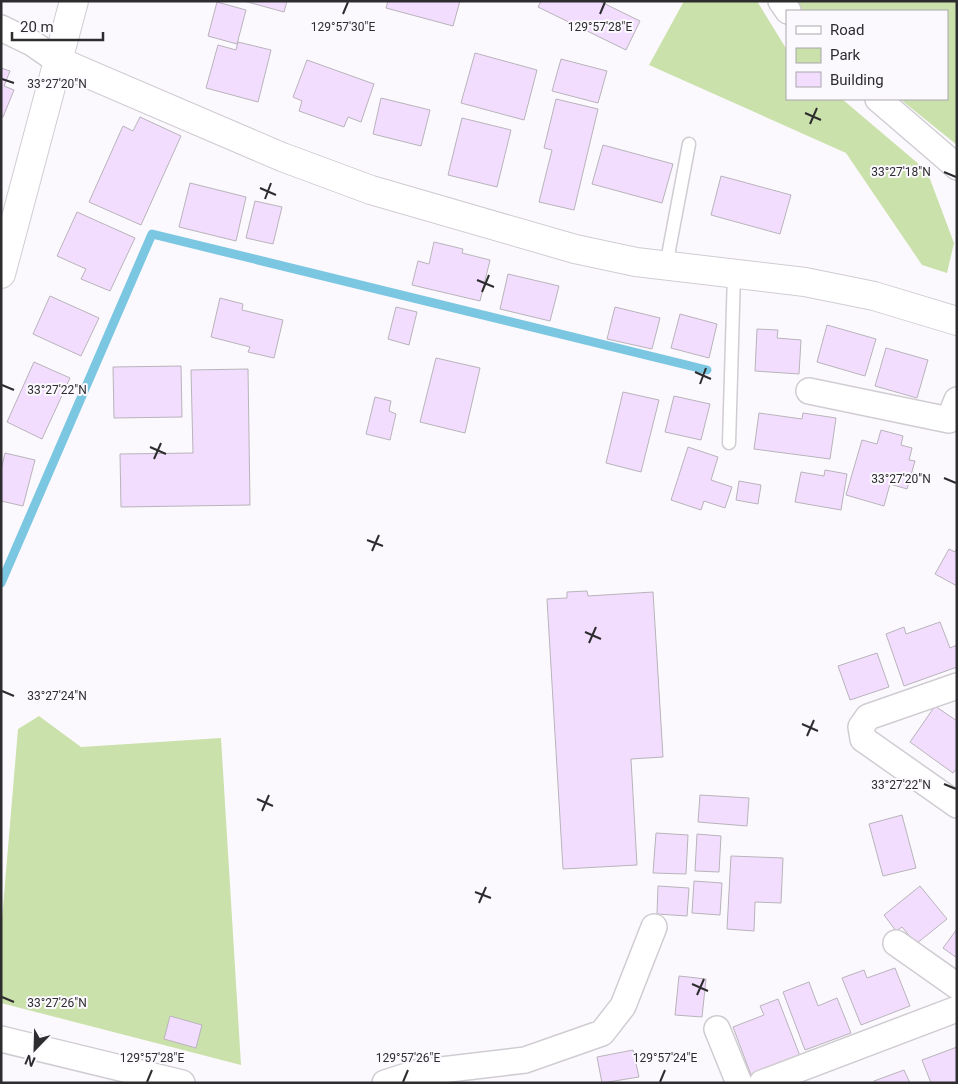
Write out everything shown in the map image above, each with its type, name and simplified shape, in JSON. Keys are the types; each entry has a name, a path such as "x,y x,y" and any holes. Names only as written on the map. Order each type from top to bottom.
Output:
{"street":[{"path":"1,274 74,1"},
{"path":"1,28 32,43 58,61 282,157 371,190 575,248 636,262 805,282 874,296 957,321"},
{"path":"879,100 957,167"},
{"path":"809,391 949,420 957,400"},
{"path":"957,686 868,717 861,727 863,739 957,804"},
{"path":"385,1083 416,1073 526,1060 602,1033 623,1006 654,927"},
{"path":"896,943 957,986"},
{"path":"762,1083 957,1009"},
{"path":"717,1029 739,1083"},
{"path":"1,1040 182,1083"}],"lane":[{"path":"666,266 689,144"},
{"path":"729,443 734,274"}],"green space":[{"path":"684,1 757,1 786,48 786,100 843,100 927,171 954,243 947,273 922,265 846,153 649,65"},
{"path":"796,1 957,1 957,145 901,100 948,100 948,10 802,10"},
{"path":"39,716 81,747 221,738 241,1065 1,1003 1,931 18,729"}],"building":[{"path":"244,1 287,1 284,12"},
{"path":"388,1 460,1 453,26 386,8"},
{"path":"541,1 599,1 640,21 626,50 538,7"},
{"path":"217,2 246,10 237,44 208,36"},
{"path":"238,42 271,50 258,102 206,88 218,45 236,50"},
{"path":"475,53 537,70 524,120 461,103"},
{"path":"561,59 607,71 598,103 552,91"},
{"path":"307,60 374,84 361,122 348,117 344,127 299,111 302,101 293,97"},
{"path":"1,68 10,71 4,86 14,90 3,117 1,116"},
{"path":"381,98 430,110 421,146 373,134"},
{"path":"556,99 598,109 574,210 539,202 552,150 544,148"},
{"path":"140,117 181,136 141,225 89,202 123,126 133,131"},
{"path":"462,118 511,130 497,187 448,175"},
{"path":"603,145 673,164 662,203 592,184"},
{"path":"721,176 791,195 780,234 711,215"},
{"path":"190,183 246,197 236,241 179,227"},
{"path":"255,201 282,207 273,244 246,238"},
{"path":"77,212 135,238 110,291 81,279 86,269 57,256"},
{"path":"434,242 463,249 462,253 490,260 480,301 412,285 418,261 429,264"},
{"path":"508,274 559,286 550,321 500,309"},
{"path":"50,296 99,318 81,356 33,334"},
{"path":"220,298 243,304 242,310 283,320 274,358 248,352 250,347 211,337"},
{"path":"396,307 417,312 409,345 388,339"},
{"path":"615,307 660,318 652,349 607,339"},
{"path":"680,314 717,324 709,358 671,348"},
{"path":"827,325 876,339 865,376 817,362"},
{"path":"757,329 778,330 777,338 801,340 799,374 755,371"},
{"path":"886,348 928,360 917,398 875,386"},
{"path":"436,358 480,368 465,433 420,422"},
{"path":"34,362 70,378 42,439 7,422"},
{"path":"181,366 182,417 114,418 113,367"},
{"path":"248,369 250,505 121,507 120,454 193,453 191,370"},
{"path":"623,392 659,400 641,472 606,463"},
{"path":"674,396 710,404 701,440 665,432"},
{"path":"375,397 391,401 389,411 396,414 390,440 366,434"},
{"path":"759,413 802,419 803,413 836,418 830,459 754,449"},
{"path":"881,430 903,436 901,445 912,448 909,460 915,461 907,489 890,484 884,506 846,495 862,440 877,444"},
{"path":"688,447 718,457 711,480 732,487 725,508 704,501 701,510 671,500"},
{"path":"5,453 35,460 23,506 1,501 1,470"},
{"path":"825,470 847,474 841,510 795,502 801,472 824,476"},
{"path":"739,481 761,485 758,504 736,500"},
{"path":"957,548 957,586 935,574 949,549 955,552"},
{"path":"587,591 588,596 653,592 663,757 631,759 637,865 563,869 547,599 567,598 567,592"},
{"path":"940,622 950,648 957,645 957,667 904,686 886,634 904,627 906,634"},
{"path":"877,653 889,687 850,700 838,666"},
{"path":"935,706 957,721 957,768 953,773 910,742"},
{"path":"700,795 749,798 747,826 698,822"},
{"path":"902,815 916,868 883,876 869,824"},
{"path":"656,833 688,835 686,874 653,873"},
{"path":"697,834 721,836 719,872 695,871"},
{"path":"731,856 783,858 781,903 755,902 754,931 727,929"},
{"path":"694,881 722,883 720,915 692,913"},
{"path":"658,886 689,888 687,916 657,914"},
{"path":"920,886 947,919 916,944 902,927 896,931 884,915"},
{"path":"957,929 957,958 943,948"},
{"path":"895,968 910,1006 861,1025 842,978 864,970 867,978"},
{"path":"679,976 706,979 702,1017 675,1015"},
{"path":"809,982 818,1006 837,998 851,1033 805,1050 783,992"},
{"path":"778,999 800,1056 751,1075 733,1027 764,1015 760,1006"},
{"path":"170,1016 202,1025 196,1048 164,1039"},
{"path":"957,1047 957,1083 931,1083 922,1060"},
{"path":"633,1050 639,1077 602,1083 597,1057"},
{"path":"904,1070 910,1083 874,1083 874,1081"}],"waterway":[{"path":"1,583 152,234 707,370"}]}
